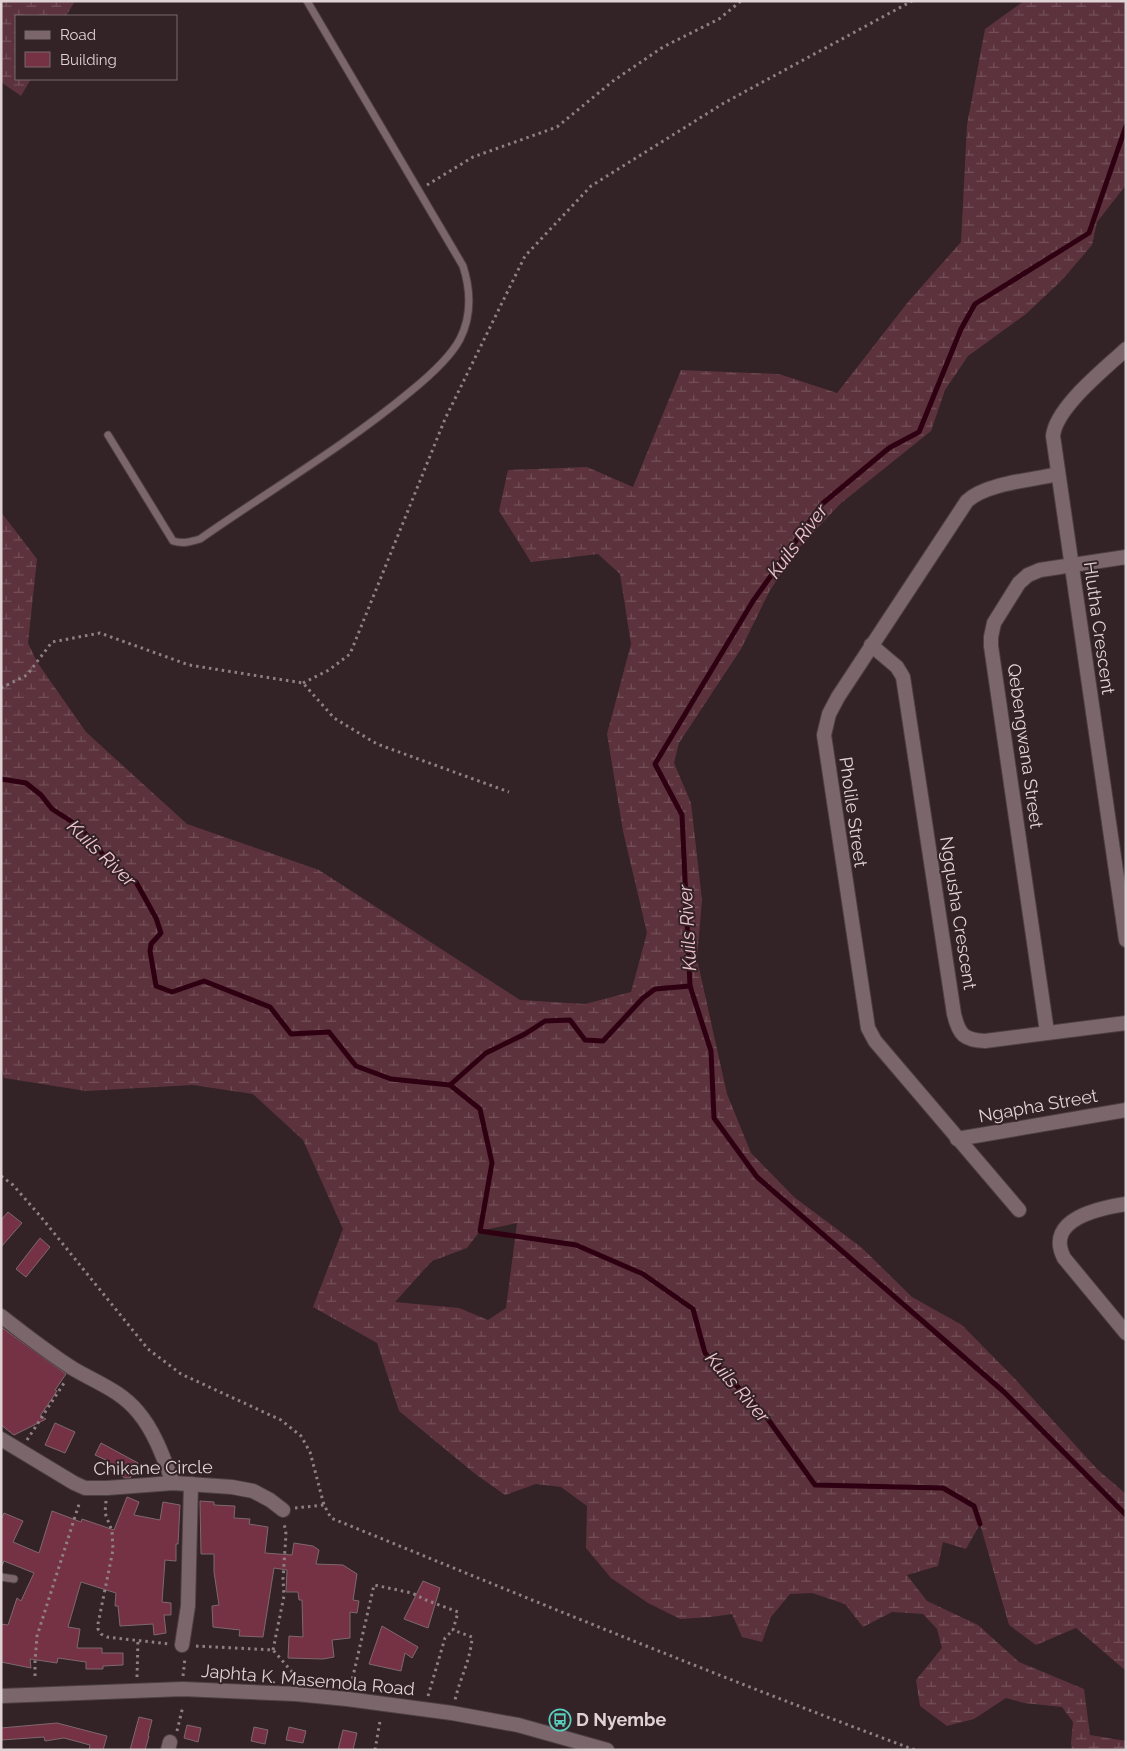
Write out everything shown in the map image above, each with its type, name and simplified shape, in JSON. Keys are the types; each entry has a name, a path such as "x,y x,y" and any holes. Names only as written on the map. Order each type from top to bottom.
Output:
{"street":[{"name":"Hlutha Crescent","path":"1126,349 1069,403 1058,417 1053,436 1126,940"},
{"name":"Pholile Street","path":"1019,1210 875,1041 866,1021 824,735 829,714 871,645 962,507 973,495 986,489 1058,474"},
{"name":"Qebengwana Street","path":"1047,1032 991,636 994,623 1023,578 1040,570 1126,557"},
{"name":"Ngqusha Crescent","path":"871,645 897,666 903,676 956,1026 963,1036 985,1041 1126,1023"},
{"name":"Ngapha Street","path":"957,1139 1126,1110"},
{"path":"1126,1204 1093,1210 1074,1220 1063,1232 1059,1245 1064,1258 1126,1333"},
{"path":"1,1316 44,1349 122,1396 139,1412 157,1443 173,1483"},
{"name":"Chikane Circle","path":"1,1439 85,1488 173,1483 232,1487 252,1491 270,1500 283,1510"},
{"path":"182,1646 188,1606 190,1484"},
{"name":"Japhta K. Masemola Road","path":"1,1696 183,1688 322,1696 477,1717 518,1725 607,1750"}],"lane":[{"path":"108,435 173,541 180,543 200,539 374,421 424,380 460,339 470,306 469,283 463,266 307,1"},
{"path":"1,1577 14,1579"}],"path":[{"path":"418,190 473,157 557,127 612,81 663,47 720,19 741,1"},
{"path":"1,688 27,675 52,642 100,633 189,665 303,683 328,670 350,654 445,418 525,256 591,186 724,103 912,1"},
{"path":"303,683 334,718 377,744 509,792"},
{"path":"1,1176 14,1186 41,1217 148,1349 181,1374 281,1420 301,1436 310,1452 324,1505 331,1518 461,1572 798,1706 915,1750"},
{"path":"21,1452 73,1368"},
{"path":"35,1676 37,1636 85,1488"},
{"path":"108,1488 105,1513 112,1531 113,1550 100,1609 98,1630 101,1634 107,1637 182,1646 273,1650 293,1673 295,1682"},
{"path":"283,1510 324,1505"},
{"path":"273,1650 284,1596 283,1579 286,1534"},
{"path":"350,1688 374,1585 412,1593 458,1612 453,1630 445,1638 428,1698"},
{"path":"453,1630 472,1637 472,1651 458,1685 454,1703"},
{"path":"137,1677 138,1640"},
{"path":"169,1746 178,1728 183,1706"},
{"path":"375,1750 380,1721"}],"green space":[{"path":"1,1 75,1 67,15 15,15 15,80 30,80 21,96 1,82"},
{"path":"1024,1 1126,1 1126,185 1097,222 1092,245 1062,280 1026,314 968,356 945,390 931,431 840,504 796,551 769,592 741,649 679,743 674,763 691,803 702,900 697,959 727,1094 751,1153 794,1197 861,1247 912,1297 962,1325 1016,1380 1097,1469 1126,1494 1126,1671 1076,1628 1036,1645 1009,1625 980,1524 966,1549 943,1542 938,1566 907,1575 927,1601 978,1625 1019,1662 1084,1689 1090,1735 1126,1741 1126,1750 1072,1750 1073,1722 1062,1707 1024,1703 1006,1698 974,1719 947,1726 920,1706 916,1680 942,1648 937,1629 923,1614 892,1612 863,1627 845,1604 812,1593 790,1594 771,1617 762,1642 742,1637 732,1614 680,1619 648,1603 611,1578 586,1548 587,1506 561,1487 536,1484 505,1495 474,1473 399,1411 377,1343 313,1307 343,1229 303,1140 253,1094 193,1085 86,1091 4,1078 1,1067 1,512 37,559 28,643 37,662 86,732 187,824 319,870 520,1000 585,1004 631,992 647,933 623,831 607,734 631,644 620,574 598,554 531,562 499,511 508,470 587,467 633,487 681,370 779,374 837,393 908,302 961,242 967,125 985,29","holes":["517,1223 506,1308 488,1320 459,1308 395,1302 432,1261 467,1248 480,1231"]}],"building":[{"path":"8,1212 22,1223 1,1247 1,1220"},
{"path":"40,1238 50,1247 26,1277 16,1269"},
{"path":"1,1327 66,1374 40,1416 46,1419 14,1435 1,1425"},
{"path":"55,1423 75,1432 65,1453 45,1445"},
{"path":"101,1443 138,1463 130,1478 125,1478 105,1466 108,1461 95,1455"},
{"path":"127,1497 139,1502 134,1515 160,1520 163,1502 180,1505 176,1561 165,1560 162,1602 171,1603 171,1615 164,1615 166,1633 154,1635 153,1624 120,1626 118,1606 115,1606 116,1593 81,1582 68,1627 80,1629 77,1648 102,1648 102,1653 123,1653 123,1665 103,1666 103,1669 86,1669 86,1662 58,1658 57,1663 30,1659 31,1668 1,1662 1,1624 8,1625 17,1598 21,1601 34,1573 4,1561 1,1568 1,1520 4,1513 23,1521 13,1542 39,1553 52,1511 81,1522 82,1519 114,1530"},
{"path":"200,1501 214,1502 214,1505 235,1506 234,1518 250,1519 249,1524 268,1527 265,1553 292,1555 294,1543 313,1546 319,1550 316,1564 343,1565 357,1574 353,1600 359,1601 357,1613 350,1612 350,1638 332,1640 334,1657 323,1659 288,1658 289,1636 303,1637 302,1600 299,1600 298,1592 286,1592 287,1570 274,1568 263,1637 239,1636 240,1630 213,1627 212,1606 219,1605 214,1572 214,1554 201,1554"},
{"path":"423,1581 440,1588 428,1628 404,1619"},
{"path":"382,1626 418,1647 412,1658 405,1653 401,1671 369,1664"},
{"path":"139,1717 152,1720 149,1736 145,1750 130,1750"},
{"path":"57,1723 107,1736 103,1750 89,1750 90,1745 64,1738 45,1741 44,1737 1,1740 1,1728"},
{"path":"187,1725 201,1728 198,1742 184,1738"},
{"path":"254,1727 268,1730 265,1744 251,1741"},
{"path":"289,1727 306,1731 303,1743 286,1740"},
{"path":"343,1730 357,1733 353,1750 338,1750"}],"waterway":[{"name":"Kuils River","path":"1126,126 1089,233 975,304 961,329 919,432 889,448 822,504 753,601 655,764 682,815 690,986 711,1051 714,1118 757,1177 1004,1392 1126,1515"},
{"name":"Kuils River","path":"1,779 26,783 41,795 52,809 80,827 117,871 136,882 156,918 161,933 151,944 150,951 156,986 172,992 204,981 270,1007 291,1034 329,1032 356,1066 391,1079 450,1085 480,1109 492,1163 480,1231 576,1245 643,1274 693,1309 705,1353 765,1415 815,1485 943,1488 974,1506 980,1524"},
{"name":"Kuils River","path":"450,1085 486,1053 525,1034 545,1021 570,1020 585,1040 603,1041 643,998 655,989 690,986"}],"place":[{"name":"D Nyembe","path":"560,1720"}]}
